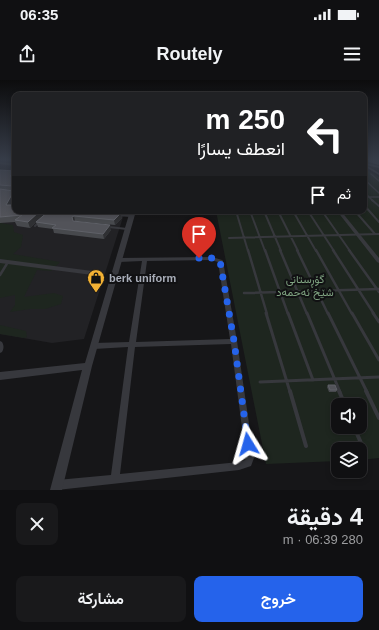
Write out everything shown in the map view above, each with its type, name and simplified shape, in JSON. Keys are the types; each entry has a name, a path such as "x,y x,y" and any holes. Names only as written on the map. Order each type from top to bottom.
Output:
{"street":[{"path":"112,214 132,214 88,366 57,488 115,479 239,466 248,463 250,458 234,341 220,261 212,258 119,260"},
{"path":"341,214 379,261"},
{"path":"115,479 132,344 145,260"},
{"path":"0,261 100,274"},
{"path":"94,346 234,341"},
{"path":"0,345 0,350"},
{"path":"0,376 88,366"}],"lane":[{"path":"367,182 379,193"},
{"path":"367,194 379,206"},
{"path":"370,197 379,197"},
{"path":"367,209 379,222"},
{"path":"237,214 306,446"},
{"path":"251,214 313,380"},
{"path":"265,214 342,398"},
{"path":"279,214 379,418"},
{"path":"295,214 379,360"},
{"path":"310,214 379,322"},
{"path":"324,214 378,290"},
{"path":"358,214 375,234"},
{"path":"34,226 40,221"},
{"path":"107,226 128,229"},
{"path":"229,238 379,234"},
{"path":"0,275 8,261"},
{"path":"244,293 378,290"},
{"path":"260,382 379,378"}],"shaded area":[{"path":"0,179 12,179 12,214 124,214 84,339 52,343 0,334"}],"green space":[{"name":"گۆڕستانی شێخ ئەحمەد","path":"367,179 379,179 379,458 367,459 367,442 331,442 331,461 266,464 217,214 367,214"},
{"path":"0,223 13,225 14,232 23,235 21,247 13,254 60,262 51,271 37,270 24,297 54,293 63,296 61,304 45,309 30,309 10,312 15,305 15,295 0,298"},
{"path":"0,325 26,331 27,337 24,338 0,334"}],"building":[{"path":"0,179 12,179 12,186 0,185"},
{"path":"0,189 12,191 12,194 6,205 12,205 12,214 37,214 28,222 15,220 22,215 0,217"},
{"path":"45,214 120,214 114,220 72,217 73,221 110,225 103,234 52,228 56,225 36,222"},
{"path":"328,385 335,385 337,390 330,390"}],"place":[{"name":"berk uniform","path":"96,293"}],"route":[{"path":"199,258 212,258 220,261 234,341 248,444"}]}
